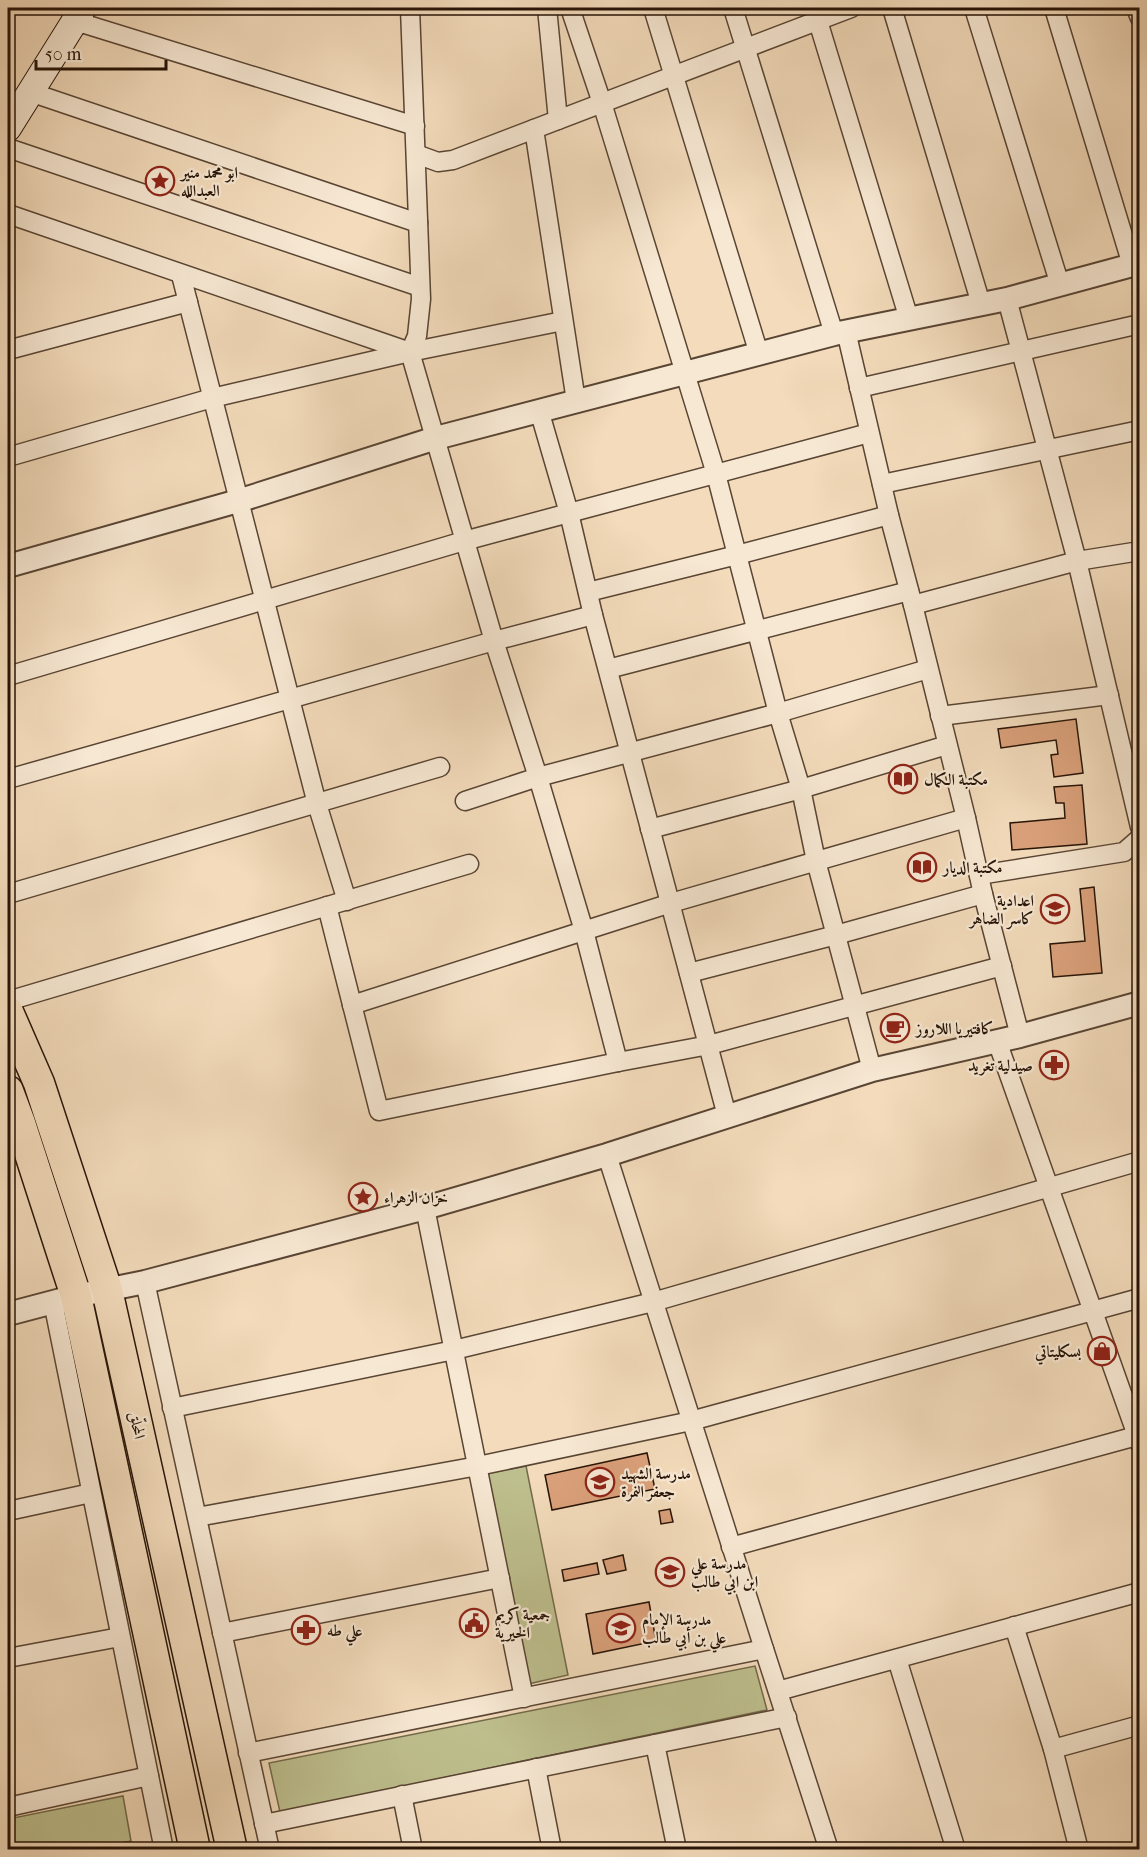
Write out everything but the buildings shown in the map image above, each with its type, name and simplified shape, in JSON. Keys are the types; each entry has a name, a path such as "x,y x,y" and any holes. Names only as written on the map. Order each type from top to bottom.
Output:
{"highway":[{"name":"المحلّق","path":"8,1012 39,1083 107,1290 232,1850"},
{"name":"المحلّق","path":"8,1091 14,1125 64,1299 195,1850"}],"main road":[{"path":"8,128 79,14"}],"street":[{"path":"410,8 420,287 417,336 410,352 494,642 538,777 584,931 618,1062"},
{"path":"547,8 558,120"},
{"path":"570,8 602,103 716,474 778,713 801,789 816,861 872,1070"},
{"path":"653,8 759,354"},
{"path":"733,8 859,388 1020,1036"},
{"path":"416,154 438,162 453,160 745,48 816,14 851,8"},
{"path":"892,8 981,304"},
{"path":"974,8 1060,285"},
{"path":"8,566 238,501 436,438 576,400 840,333 1007,299 1136,264 1054,8"},
{"path":"1136,8 1140,18"},
{"path":"79,14 415,126"},
{"path":"816,14 909,318"},
{"path":"30,92 418,223"},
{"path":"534,129 576,400"},
{"path":"8,148 420,287"},
{"path":"8,214 410,352"},
{"path":"181,275 317,804 347,901"},
{"path":"1007,299 1077,561 1140,827"},
{"path":"8,350 188,302"},
{"path":"8,457 212,398 410,352 563,321"},
{"path":"859,388 1140,324"},
{"path":"539,410 569,513 593,615 727,1116"},
{"path":"882,484 1140,430"},
{"path":"8,676 465,541 869,433"},
{"path":"588,592 889,514"},
{"path":"608,669 757,630 1077,561 1140,550"},
{"path":"8,779 593,615"},
{"path":"465,801 538,777 778,713 928,669"},
{"path":"940,716 1109,695"},
{"path":"650,829 801,789 947,745"},
{"path":"8,894 440,767"},
{"path":"352,1005 671,903 966,818"},
{"path":"979,875 1124,852 1140,838"},
{"path":"8,1001 469,864"},
{"path":"689,973 983,894"},
{"path":"327,906 379,1112 709,1045 1002,966"},
{"path":"8,1314 64,1299 145,1282 424,1208 607,1155 872,1070 1020,1036 1140,1003"},
{"path":"731,1547 1139,1438 997,1041"},
{"path":"607,1155 829,1850"},
{"path":"172,1408 454,1350 653,1302 1140,1161"},
{"path":"424,1208 524,1698"},
{"path":"145,1282 270,1850"},
{"path":"197,1518 478,1466 691,1421 1140,1298"},
{"path":"64,1299 91,1493 149,1776 158,1848"},
{"path":"8,1511 91,1493"},
{"path":"222,1633 500,1578"},
{"path":"778,1691 1140,1592"},
{"path":"1014,1626 1053,1749 1079,1850"},
{"path":"8,1658 120,1636"},
{"path":"248,1753 764,1649"},
{"path":"897,1659 956,1850"},
{"path":"264,1824 787,1717"},
{"path":"1053,1749 1140,1725"},
{"path":"655,1744 677,1850"},
{"path":"536,1768 552,1850"},
{"path":"8,1806 149,1776"},
{"path":"402,1796 413,1850"}],"green space":[{"path":"526,1466 568,1675 528,1684 484,1474"},
{"path":"755,1666 767,1710 280,1812 269,1763"},
{"path":"123,1796 131,1841 89,1849 8,1849 8,1819"}],"place":[{"name":"ابو محمد منير العبدالله","path":"160,181"},
{"name":"مكتبة الكمال","path":"903,779"},
{"name":"مكتبة الديار","path":"922,867"},
{"name":"اعدادية كاسر الضاهر","path":"1055,909"},
{"name":"كافتيريا اللاروز","path":"895,1028"},
{"name":"صيدلية تغريد","path":"1054,1065"},
{"name":"خزان الزهراء","path":"363,1197"},
{"name":"بسكليتاتي","path":"1102,1351"},
{"name":"مدرسة الشهيد جعفر النمرة","path":"600,1482"},
{"name":"مدرسة علي ابن ابي طالب","path":"670,1572"},
{"name":"جمعية كريم الخيرية","path":"474,1623"},
{"name":"مدرسة الإمام علي بن أبي طالب","path":"621,1628"},
{"name":"علي طه","path":"306,1630"}]}
